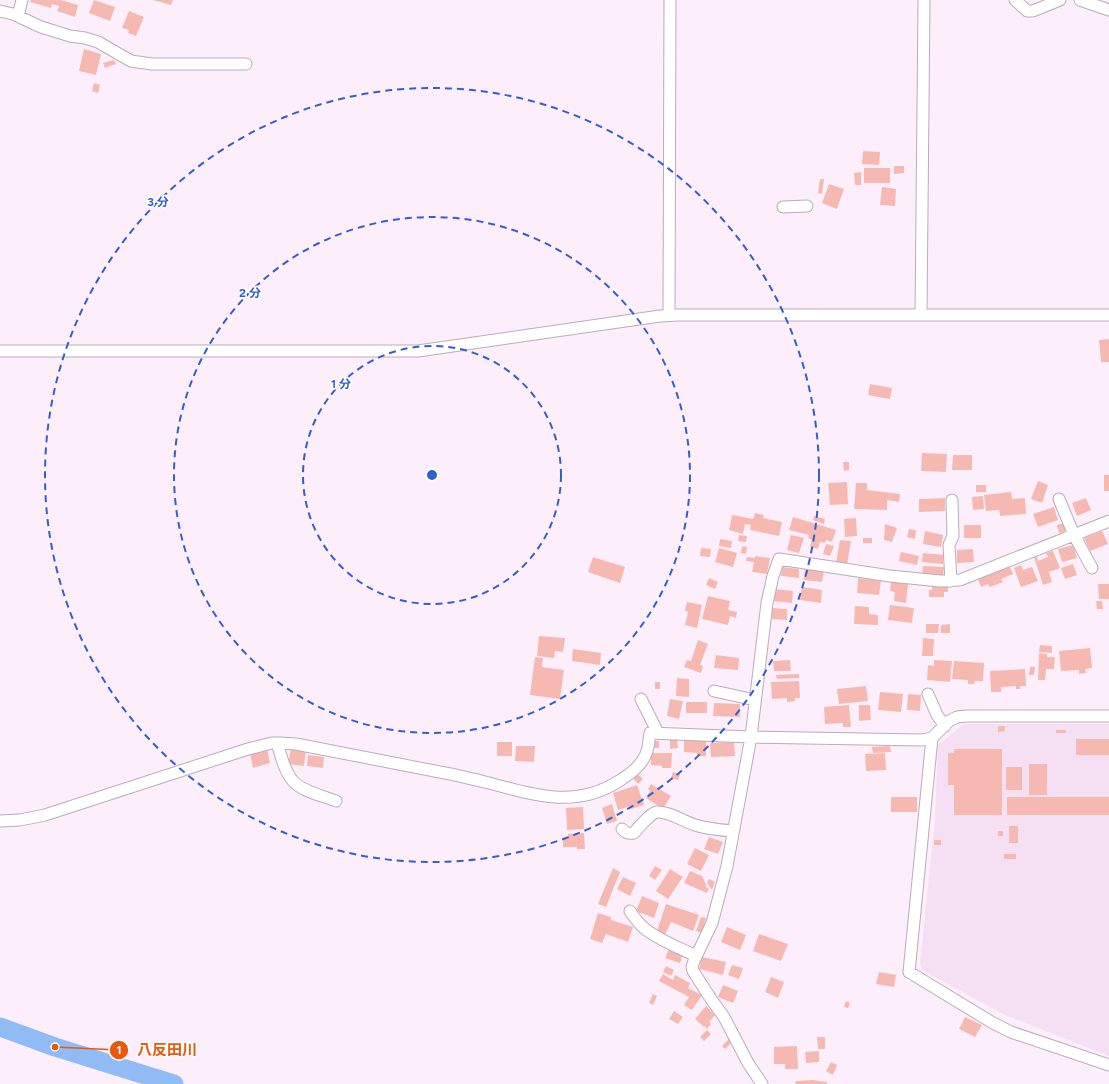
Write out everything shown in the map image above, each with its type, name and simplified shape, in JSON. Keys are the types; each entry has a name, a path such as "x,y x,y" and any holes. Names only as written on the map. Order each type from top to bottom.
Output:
{"street":[{"path":"18,16 22,0"},
{"path":"669,315 670,0"},
{"path":"921,315 924,0"},
{"path":"1015,0 1027,11 1034,11 1060,0"},
{"path":"1080,0 1109,10"},
{"path":"0,11 18,16 41,27 70,36 98,42 131,61 152,64 246,64"},
{"path":"783,207 807,206"},
{"path":"0,351 418,351 669,315 1109,315"},
{"path":"1060,499 1074,535 1092,568"},
{"path":"951,581 949,545 953,536 952,500"},
{"path":"762,1084 748,1063 724,1017 710,999 692,967 712,923 725,873 751,737 767,603 772,576 779,559 890,576 940,581 960,580 1109,521"},
{"path":"714,691 755,700"},
{"path":"928,694 937,715 944,726"},
{"path":"641,699 658,733"},
{"path":"0,821 20,820 45,815 248,749 277,743 296,744 475,779 533,794 563,798 592,794 604,790 628,775 637,768 647,751 650,733 751,737 922,740 932,738 949,721 957,717 1109,716"},
{"path":"932,738 909,972 993,1023 1011,1032 1109,1065"},
{"path":"277,743 285,766 294,782 304,789 336,801"},
{"path":"622,829 626,833 634,833 650,816 658,812 665,813 696,825 733,831"},
{"path":"630,911 645,929 696,956"}],"shaded area":[{"path":"964,724 1109,724 1109,1056 1003,1014 922,970 920,964 935,819 938,745"}],"building":[{"path":"31,0 61,0 78,5 75,17 57,11 59,6 52,4 51,8 30,2"},
{"path":"94,0 115,7 110,21 89,13"},
{"path":"153,0 173,0 171,5"},
{"path":"129,11 144,17 136,36 128,33 129,30 122,28"},
{"path":"84,49 101,54 96,75 79,71"},
{"path":"114,60 116,64 105,68 103,63"},
{"path":"94,83 100,85 98,93 92,91"},
{"path":"863,151 880,152 879,165 862,164"},
{"path":"894,166 904,166 904,173 894,174"},
{"path":"864,168 890,168 890,183 864,183"},
{"path":"861,172 861,185 855,185 854,173"},
{"path":"820,179 824,179 822,194 818,193"},
{"path":"829,184 844,189 837,209 822,203"},
{"path":"882,187 896,189 895,206 880,205"},
{"path":"1109,339 1109,362 1101,362 1099,340"},
{"path":"870,384 892,388 890,399 868,395"},
{"path":"922,453 947,454 946,472 921,471"},
{"path":"953,455 972,455 972,470 952,470"},
{"path":"843,462 849,462 849,470 844,471"},
{"path":"1104,475 1109,475 1109,491 1104,491"},
{"path":"1038,481 1048,485 1042,503 1031,499"},
{"path":"847,482 848,504 830,505 828,483"},
{"path":"856,483 867,483 867,490 900,494 899,502 887,500 887,510 854,509"},
{"path":"976,485 986,485 986,492 976,492"},
{"path":"1011,492 1012,499 1025,498 1026,514 1000,516 999,510 986,511 984,495"},
{"path":"983,496 984,509 973,510 972,497"},
{"path":"945,498 945,511 919,512 919,499"},
{"path":"1086,498 1091,510 1077,516 1072,503"},
{"path":"1054,507 1058,520 1038,527 1033,514"},
{"path":"755,513 764,515 763,518 782,522 779,536 750,530 751,525 745,524 743,534 729,530 732,515 753,519"},
{"path":"814,516 825,519 824,524 813,520"},
{"path":"793,517 836,530 832,542 826,540 825,543 820,542 818,549 810,547 812,540 808,538 809,535 789,530"},
{"path":"856,518 857,536 845,537 844,519"},
{"path":"1064,523 1066,531 1059,533 1057,525"},
{"path":"885,524 897,528 892,542 884,540"},
{"path":"964,525 981,525 981,538 964,538"},
{"path":"909,529 916,530 915,539 907,537"},
{"path":"925,531 943,535 941,547 923,544"},
{"path":"1102,531 1108,544 1090,551 1084,538"},
{"path":"739,535 747,536 746,542 738,541"},
{"path":"791,535 804,538 799,553 787,550"},
{"path":"863,538 872,538 872,543 863,543"},
{"path":"720,539 732,541 731,548 719,546"},
{"path":"840,540 851,541 847,565 836,563"},
{"path":"826,544 834,546 830,556 823,554"},
{"path":"1073,545 1077,558 1062,562 1058,549"},
{"path":"742,546 747,547 746,554 741,553"},
{"path":"701,548 711,549 710,557 700,556"},
{"path":"719,548 737,553 733,567 715,562"},
{"path":"973,549 974,562 957,563 957,550"},
{"path":"1053,551 1060,568 1049,572 1052,582 1043,585 1034,557 1037,556 1038,561 1048,557 1046,553"},
{"path":"901,552 919,556 917,565 899,561"},
{"path":"923,553 944,555 943,564 922,562"},
{"path":"755,556 770,558 767,574 752,572 754,562 746,561 747,557 755,558"},
{"path":"593,557 625,567 620,583 588,572"},
{"path":"1073,564 1077,575 1065,579 1061,568"},
{"path":"1021,565 1023,570 1032,567 1038,581 1021,587 1014,568"},
{"path":"923,566 944,567 943,576 922,575"},
{"path":"782,567 799,569 799,578 781,576"},
{"path":"805,567 824,570 822,582 804,580"},
{"path":"1010,567 1013,574 1001,579 1003,582 990,587 988,584 981,587 978,579"},
{"path":"709,578 718,582 715,589 706,585"},
{"path":"858,578 881,581 879,595 857,593"},
{"path":"891,582 908,584 906,603 894,601 895,592 890,591"},
{"path":"1098,584 1109,584 1109,599 1099,599"},
{"path":"802,587 822,590 821,603 800,600"},
{"path":"932,587 948,587 948,592 944,592 944,597 929,597 929,590 932,590"},
{"path":"774,589 793,591 792,603 773,601"},
{"path":"708,596 730,601 728,610 737,612 736,618 730,616 728,625 702,619"},
{"path":"1096,601 1102,601 1103,609 1097,609"},
{"path":"687,602 702,605 697,628 685,625 688,612 685,611"},
{"path":"890,605 914,608 912,623 888,620"},
{"path":"855,606 869,607 869,614 878,615 878,625 854,624"},
{"path":"772,608 787,609 787,620 772,619"},
{"path":"926,624 939,624 938,633 926,633"},
{"path":"950,624 950,633 941,633 941,625"},
{"path":"539,636 565,638 563,652 555,651 554,658 537,656"},
{"path":"923,638 934,639 933,656 922,656"},
{"path":"698,640 708,644 700,665 703,666 701,673 684,667 687,660 691,661"},
{"path":"1040,645 1052,646 1052,653 1039,652"},
{"path":"1090,648 1092,668 1085,669 1086,673 1079,674 1079,670 1061,671 1059,651"},
{"path":"573,649 601,653 600,665 572,661"},
{"path":"1039,653 1047,654 1047,657 1055,657 1054,669 1046,669 1045,680 1038,680"},
{"path":"716,655 739,658 738,670 714,668"},
{"path":"535,657 543,658 542,667 564,670 560,699 530,695"},
{"path":"790,660 791,671 774,671 773,661"},
{"path":"934,660 952,661 950,682 927,680 928,665 934,666"},
{"path":"954,661 984,663 983,681 975,681 974,684 968,684 968,680 952,679"},
{"path":"1030,667 1035,667 1034,675 1029,675"},
{"path":"1025,669 1026,686 1020,686 1020,689 1016,689 1016,686 1001,687 1001,692 991,692 990,671"},
{"path":"799,674 799,678 777,679 776,675"},
{"path":"677,678 689,679 689,697 676,696"},
{"path":"799,681 800,698 795,698 795,701 787,702 787,698 772,699 771,682"},
{"path":"655,682 660,682 660,689 655,689"},
{"path":"866,686 868,701 839,704 837,689"},
{"path":"880,692 903,694 901,712 878,710"},
{"path":"908,694 921,695 920,711 907,710"},
{"path":"670,699 683,701 679,719 667,716"},
{"path":"686,702 707,702 707,713 686,713"},
{"path":"714,703 740,704 740,717 713,716"},
{"path":"849,705 851,727 843,727 843,723 825,724 824,707"},
{"path":"859,705 870,705 871,720 859,721"},
{"path":"998,726 1005,726 1005,731 998,732"},
{"path":"1056,730 1066,730 1066,733 1056,733"},
{"path":"670,739 677,739 678,748 670,749"},
{"path":"1076,739 1109,739 1109,755 1076,755"},
{"path":"684,740 706,740 706,756 697,756 697,753 684,752"},
{"path":"655,741 659,741 659,748 654,748"},
{"path":"497,742 512,742 512,756 497,756"},
{"path":"734,742 735,756 711,757 710,743"},
{"path":"516,746 535,746 534,762 515,761"},
{"path":"890,746 891,752 873,753 872,747"},
{"path":"291,748 306,750 304,766 288,764"},
{"path":"267,749 270,763 253,768 250,753"},
{"path":"954,749 1002,749 1002,815 954,815 954,785 948,785 948,753 954,753"},
{"path":"651,753 672,753 671,768 662,768 662,766 651,765"},
{"path":"885,753 886,770 866,771 865,754"},
{"path":"308,755 324,757 323,768 307,766"},
{"path":"1029,764 1047,764 1047,795 1029,795"},
{"path":"1006,767 1022,767 1022,790 1006,790"},
{"path":"673,772 680,774 678,780 671,778"},
{"path":"638,774 643,779 638,784 633,778"},
{"path":"651,784 671,796 663,809 646,798 650,791 648,789"},
{"path":"637,785 644,805 631,809 630,806 618,810 613,793"},
{"path":"891,797 917,797 917,812 891,812"},
{"path":"1007,797 1109,797 1109,815 1007,815"},
{"path":"612,804 617,821 607,824 602,808"},
{"path":"583,807 584,829 567,830 566,808"},
{"path":"1009,826 1018,826 1018,843 1009,843"},
{"path":"998,831 1003,831 1003,836 998,836"},
{"path":"584,833 585,849 577,849 577,847 563,847 563,837 568,836 568,834"},
{"path":"709,837 723,842 718,854 704,849"},
{"path":"934,840 941,840 941,845 934,845"},
{"path":"695,848 709,855 701,871 687,864"},
{"path":"1004,854 1016,854 1016,859 1004,859"},
{"path":"655,866 662,870 655,880 649,876"},
{"path":"613,868 620,872 606,907 598,904"},
{"path":"670,869 683,877 668,899 656,891"},
{"path":"690,871 702,876 706,887 709,889 707,893 684,883"},
{"path":"623,877 636,883 630,896 617,889"},
{"path":"709,879 715,882 712,890 707,883"},
{"path":"642,896 659,903 654,918 636,911"},
{"path":"666,904 699,915 693,931 671,922 665,935 657,931"},
{"path":"598,913 611,917 611,920 633,927 628,942 606,934 602,943 590,939"},
{"path":"701,917 706,918 702,933 696,931"},
{"path":"727,927 746,935 740,950 721,942"},
{"path":"759,934 788,944 781,961 753,951"},
{"path":"669,949 683,954 680,963 665,958"},
{"path":"702,957 726,962 723,975 699,969"},
{"path":"732,965 743,968 739,979 728,975"},
{"path":"666,966 674,970 671,976 663,972"},
{"path":"879,972 896,975 894,987 876,984"},
{"path":"663,974 673,980 675,975 690,983 688,988 702,995 692,1010 684,1005 689,997 659,981"},
{"path":"771,977 784,982 778,998 765,992"},
{"path":"723,985 738,991 733,1003 718,997"},
{"path":"653,994 657,996 653,1005 649,1003"},
{"path":"846,1001 850,1003 848,1008 844,1007"},
{"path":"706,1006 715,1015 709,1022 711,1024 707,1029 695,1019"},
{"path":"674,1011 683,1017 678,1024 669,1019"},
{"path":"965,1017 982,1025 975,1037 959,1029"},
{"path":"707,1030 711,1034 704,1041 700,1037"},
{"path":"817,1037 825,1037 825,1049 818,1049"},
{"path":"729,1039 732,1042 725,1049 722,1046"},
{"path":"797,1046 798,1069 785,1069 785,1064 774,1064 774,1047"},
{"path":"819,1051 819,1062 806,1063 805,1052"},
{"path":"831,1062 837,1065 833,1075 826,1071"},
{"path":"813,1080 827,1082 827,1084 795,1084 796,1081"}],"waterway":[{"path":"0,1027 55,1047 174,1084"}],"place":[{"name":"八反田川","path":"55,1047"}]}
